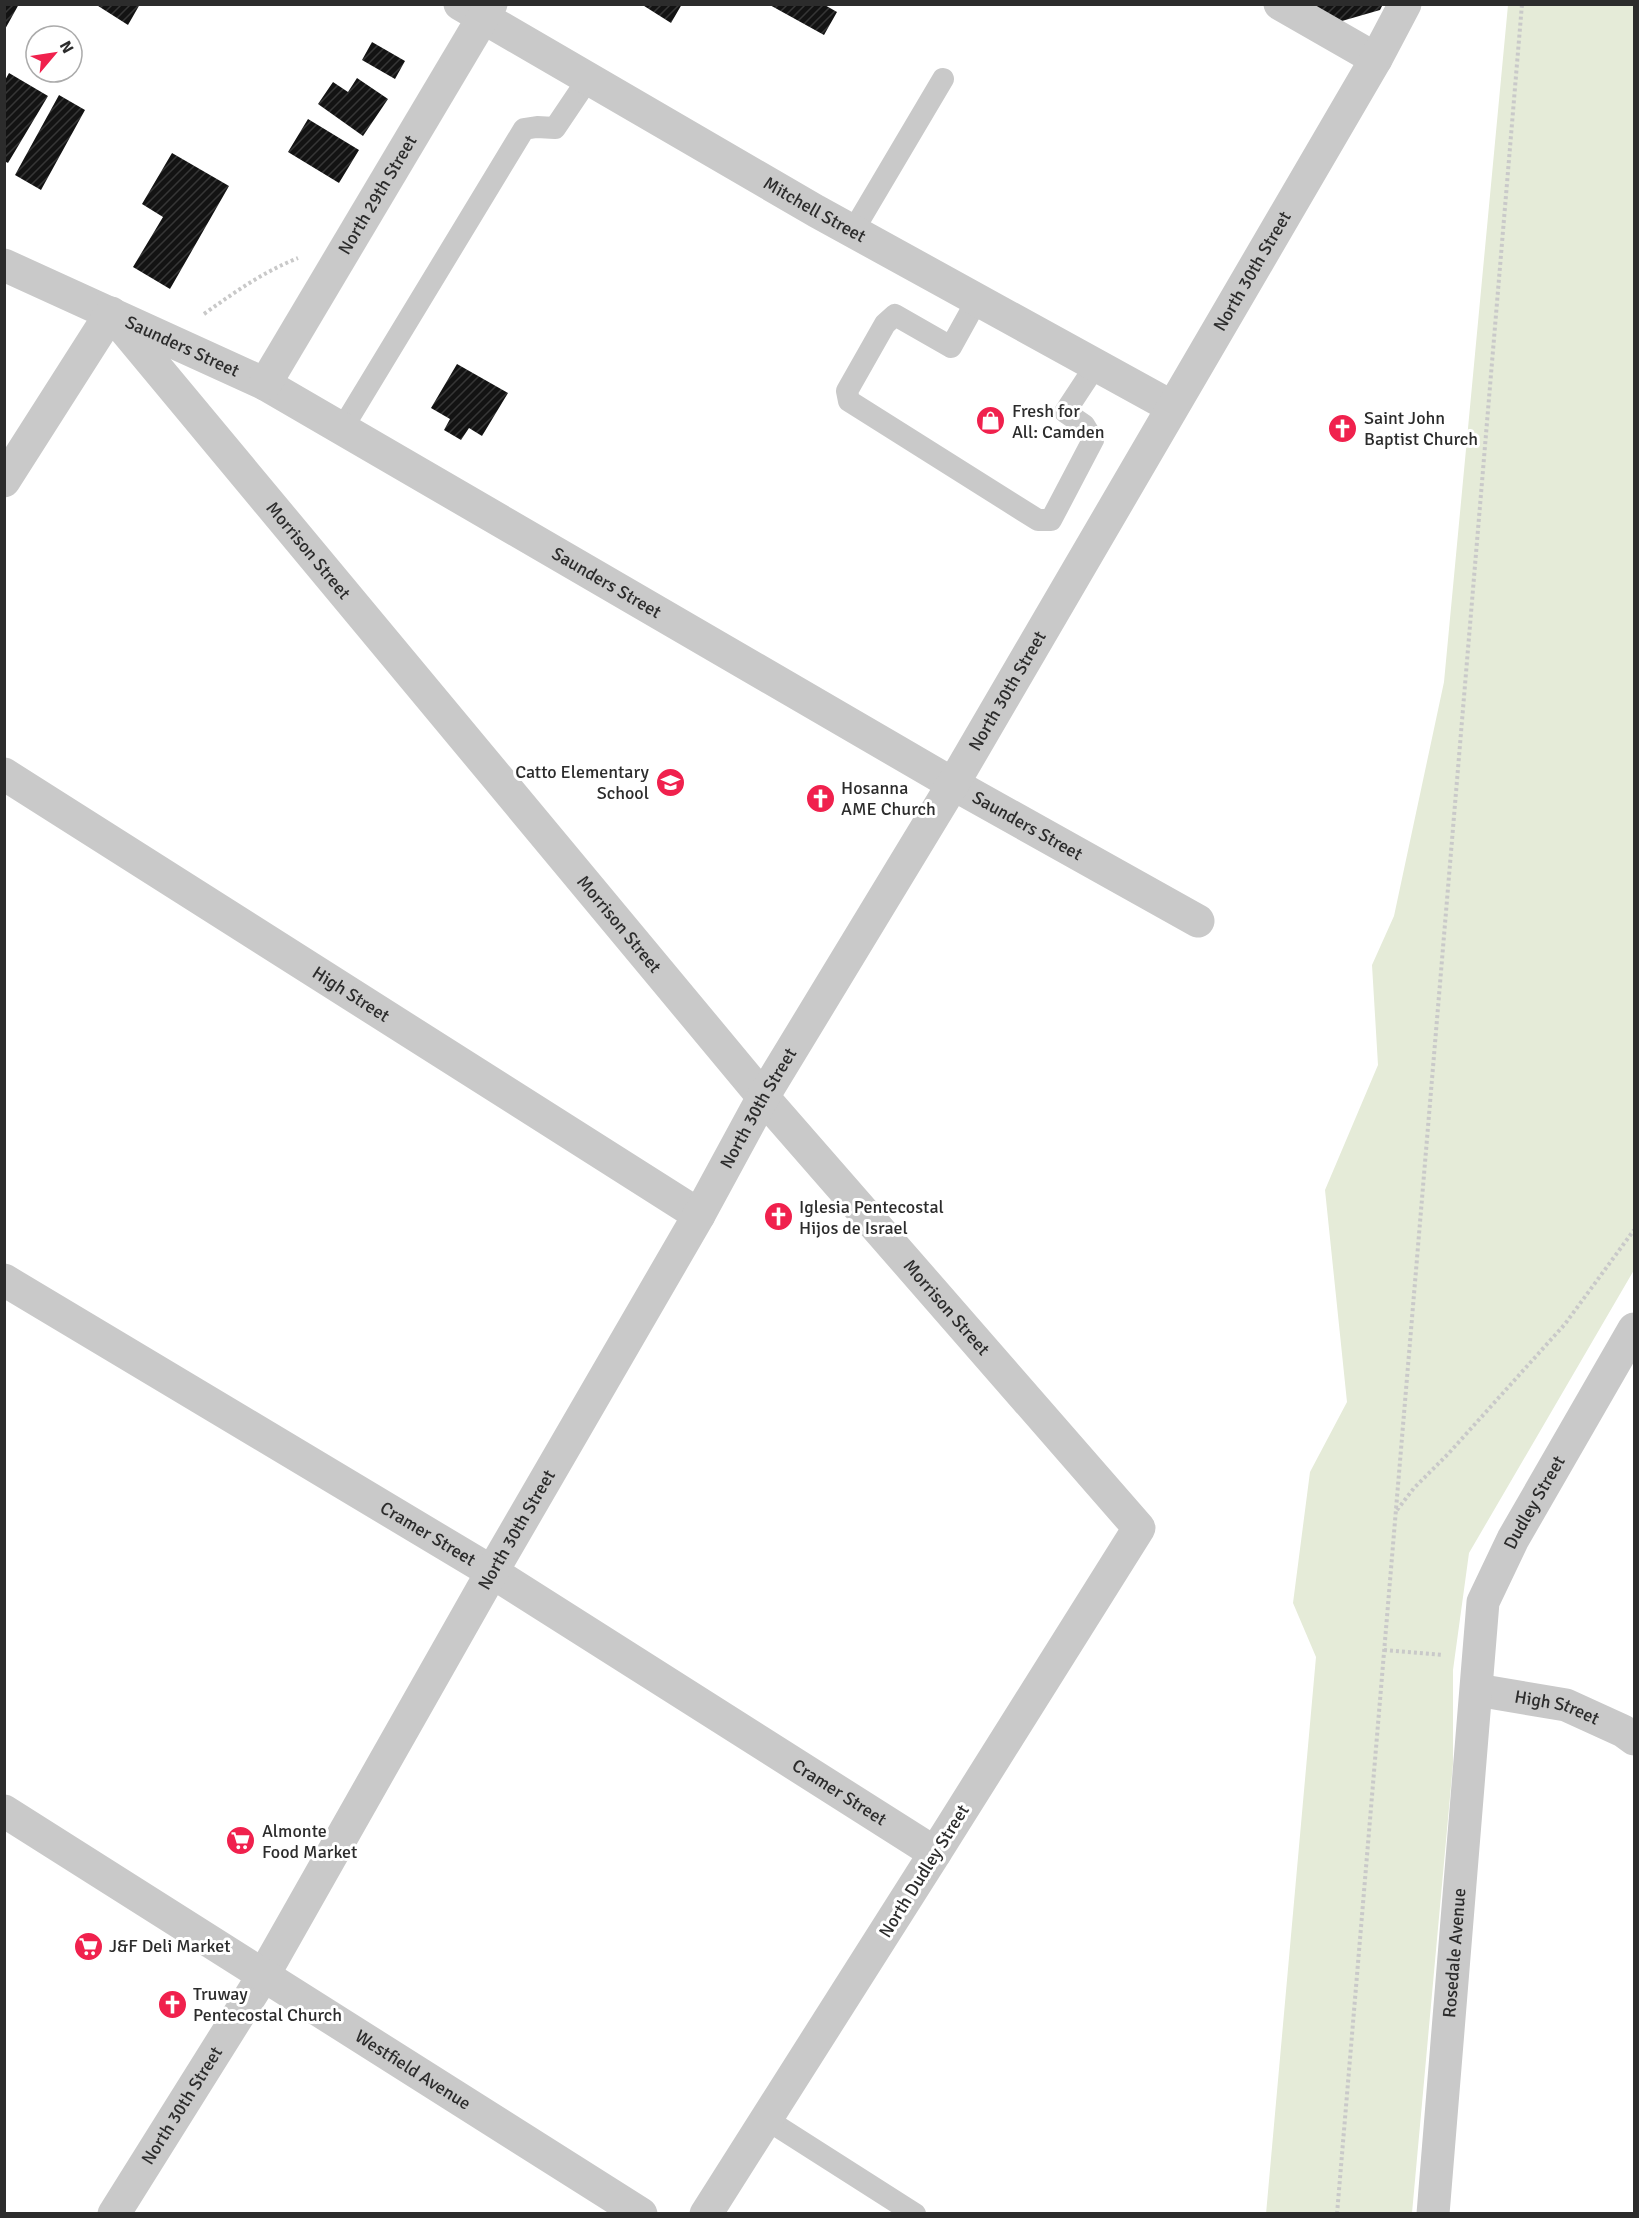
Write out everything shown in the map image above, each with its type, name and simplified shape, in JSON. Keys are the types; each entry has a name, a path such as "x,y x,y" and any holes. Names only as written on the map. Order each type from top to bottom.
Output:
{"street":[{"path":"1280,4 1376,59"},
{"name":"North 30th Street","path":"114,2214 263,1976 492,1572 699,1215 763,1097 953,784 1376,59 1405,4"},
{"name":"Mitchell Street","path":"478,9 588,79 853,231 1172,407"},
{"name":"North 29th Street","path":"265,384 478,9"},
{"name":"Saunders Street","path":"4,265 265,384 953,784 1198,921"},
{"path":"4,481 111,313"},
{"name":"Morrison Street","path":"111,313 763,1097 1139,1528"},
{"name":"High Street","path":"4,774 699,1215"},
{"name":"Cramer Street","path":"4,1280 492,1572 935,1854"},
{"name":"Dudley Street","path":"1477,1690 1477,1658 1483,1602 1513,1539 1635,1329"},
{"name":"North Dudley Street","path":"706,2214 1139,1528"},
{"name":"High Street","path":"1477,1690 1566,1705 1623,1731 1635,1739"},
{"name":"Rosedale Avenue","path":"1433,2214 1477,1690"},
{"name":"Westfield Avenue","path":"4,1811 641,2214"}],"lane":[{"path":"342,429 524,129 555,128 588,79"},
{"path":"853,231 943,79"},
{"path":"977,300 951,347 895,315 885,324 847,391 849,400 1038,520 1051,520 1093,440 1084,425 1065,412 1096,365"},
{"path":"766,2119 915,2214"}],"path":[{"path":"1337,2214 1522,4"},
{"path":"204,314 271,268 302,256"},
{"path":"1396,1512 1414,1488 1449,1453 1565,1324 1635,1230"},
{"path":"1384,1650 1477,1658"}],"green space":[{"path":"1508,5 1634,5 1634,1270 1469,1553 1453,1670 1453,1764 1412,2213 1266,2214 1316,1657 1293,1603 1310,1472 1347,1402 1325,1190 1378,1065 1372,965 1394,916 1444,682"}],"building":[{"path":"4,4 19,4 4,31"},
{"path":"95,4 140,4 128,25"},
{"path":"641,4 682,4 671,23"},
{"path":"768,4 823,4 837,12 824,35"},
{"path":"1305,4 1383,4 1380,10 1335,23"},
{"path":"372,42 405,61 395,79 362,60"},
{"path":"9,73 24,84 48,96 8,163 4,161 4,82"},
{"path":"357,78 388,99 363,136 318,104 333,82 348,92"},
{"path":"59,95 85,110 41,190 15,175"},
{"path":"308,119 359,150 339,183 288,152"},
{"path":"172,153 229,186 170,289 133,267 163,217 142,204"},
{"path":"457,364 508,393 482,436 469,428 461,440 444,430 450,419 431,408"}],"place":[{"name":"Fresh for All: Camden","path":"991,421"},
{"name":"Saint John Baptist Church","path":"1343,428"},
{"name":"Catto Elementary School","path":"670,782"},
{"name":"Hosanna AME Church","path":"820,798"},
{"name":"Iglesia Pentecostal Hijos de Israel","path":"778,1217"},
{"name":"Almonte Food Market","path":"241,1841"},
{"name":"J&F Deli Market","path":"88,1946"},
{"name":"Truway Pentecostal Church","path":"172,2004"}]}
